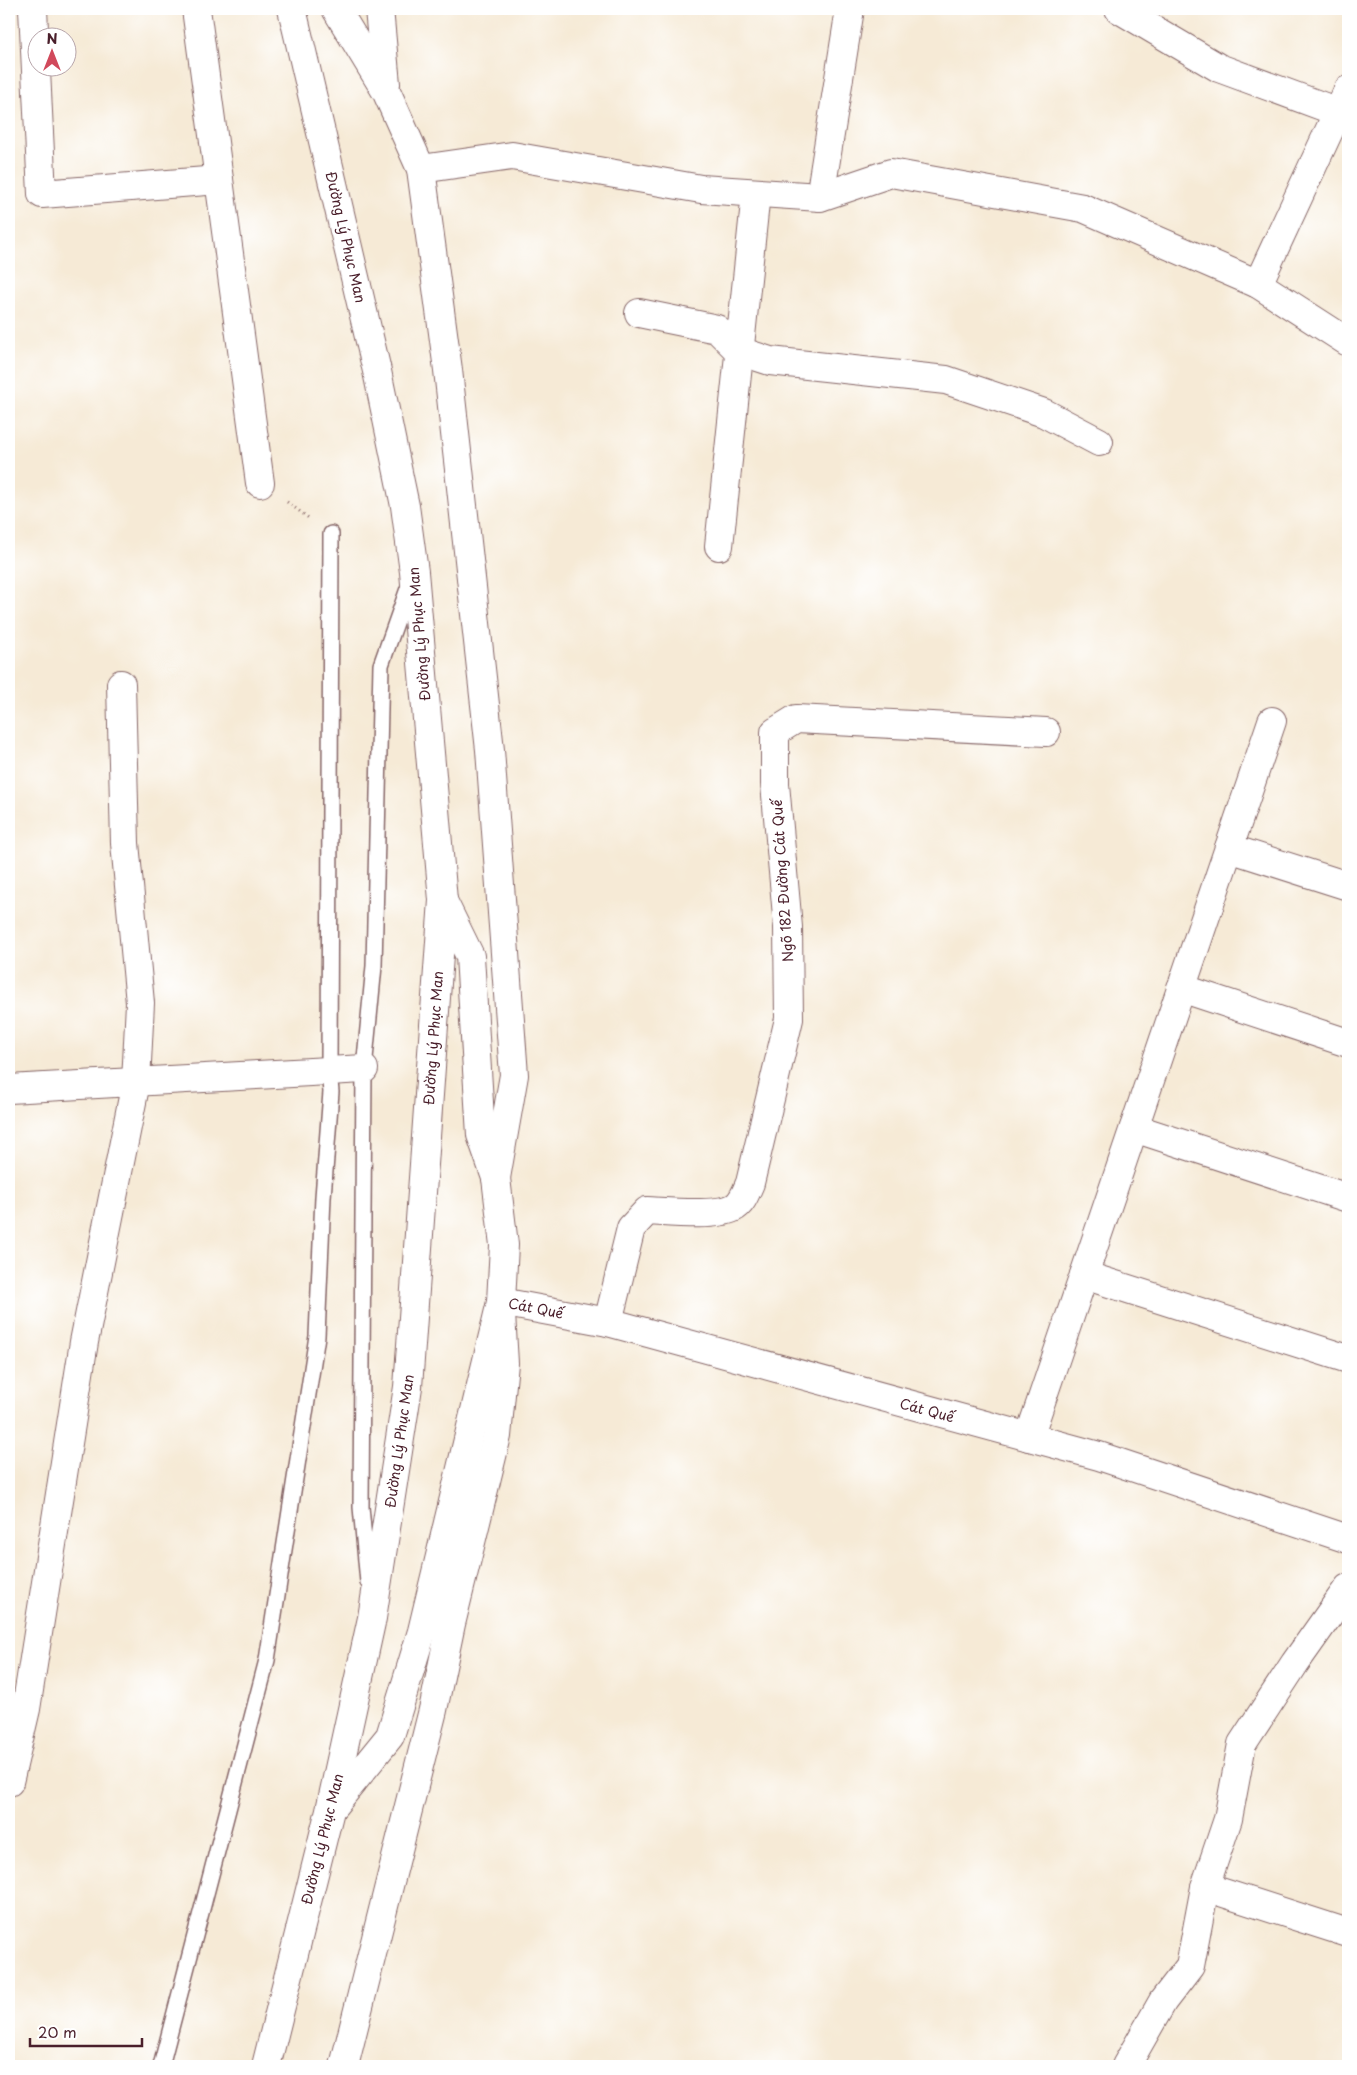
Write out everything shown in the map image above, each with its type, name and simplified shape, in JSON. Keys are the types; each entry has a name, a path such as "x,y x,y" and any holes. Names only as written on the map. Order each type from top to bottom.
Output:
{"street":[{"path":"33,9 42,194 219,180"},
{"path":"196,9 260,483"},
{"name":"Đường Lý Phục Man","path":"266,2066 330,1810 372,1618 408,1387 443,900 414,572 405,506 377,371 292,9"},
{"path":"336,9 387,93 421,169 448,370 490,760 514,1075 496,1178"},
{"path":"379,9 387,93"},
{"path":"820,197 850,9"},
{"path":"1119,9 1219,68 1341,117 1258,284"},
{"path":"421,169 512,156 701,189 820,197 891,173 1083,208 1258,284 1348,342"},
{"path":"719,546 756,193"},
{"path":"639,313 717,329 739,350 770,361 946,380 1044,412 1099,442"},
{"path":"9,1782 26,1709 84,1342 136,1082 140,1003 125,843 120,684"},
{"name":"Ngõ 182 Đường Cát Quế","path":"608,1322 631,1228 647,1211 705,1213 733,1208 743,1199 750,1183 789,1019 788,926 775,784 775,732 796,719 1046,732"},
{"path":"1029,1437 1272,721"},
{"path":"1229,848 1348,886"},
{"path":"344,2066 433,1710 451,1624 497,1436 504,1363 501,1302 504,1245 496,1178 481,1135 470,956 443,900"},
{"path":"1181,988 1348,1043"},
{"path":"9,1089 364,1069"},
{"path":"1134,1128 1348,1198"},
{"path":"1084,1275 1348,1359"},
{"path":"330,1810 390,1736 422,1632 501,1302"},
{"name":"Cát Quế","path":"501,1302 608,1322 1099,1456 1348,1539"},
{"path":"1126,2066 1163,2001 1190,1966 1205,1887 1228,1819 1242,1744 1295,1663 1348,1588"},
{"path":"1205,1887 1348,1933"}],"lane":[{"path":"161,2066 267,1660 317,1336 323,1197 331,1092 329,1070 331,534"},
{"path":"372,1618 361,1507 364,1069 374,966 382,665 414,572"}],"path":[{"path":"260,483 331,534"}]}
